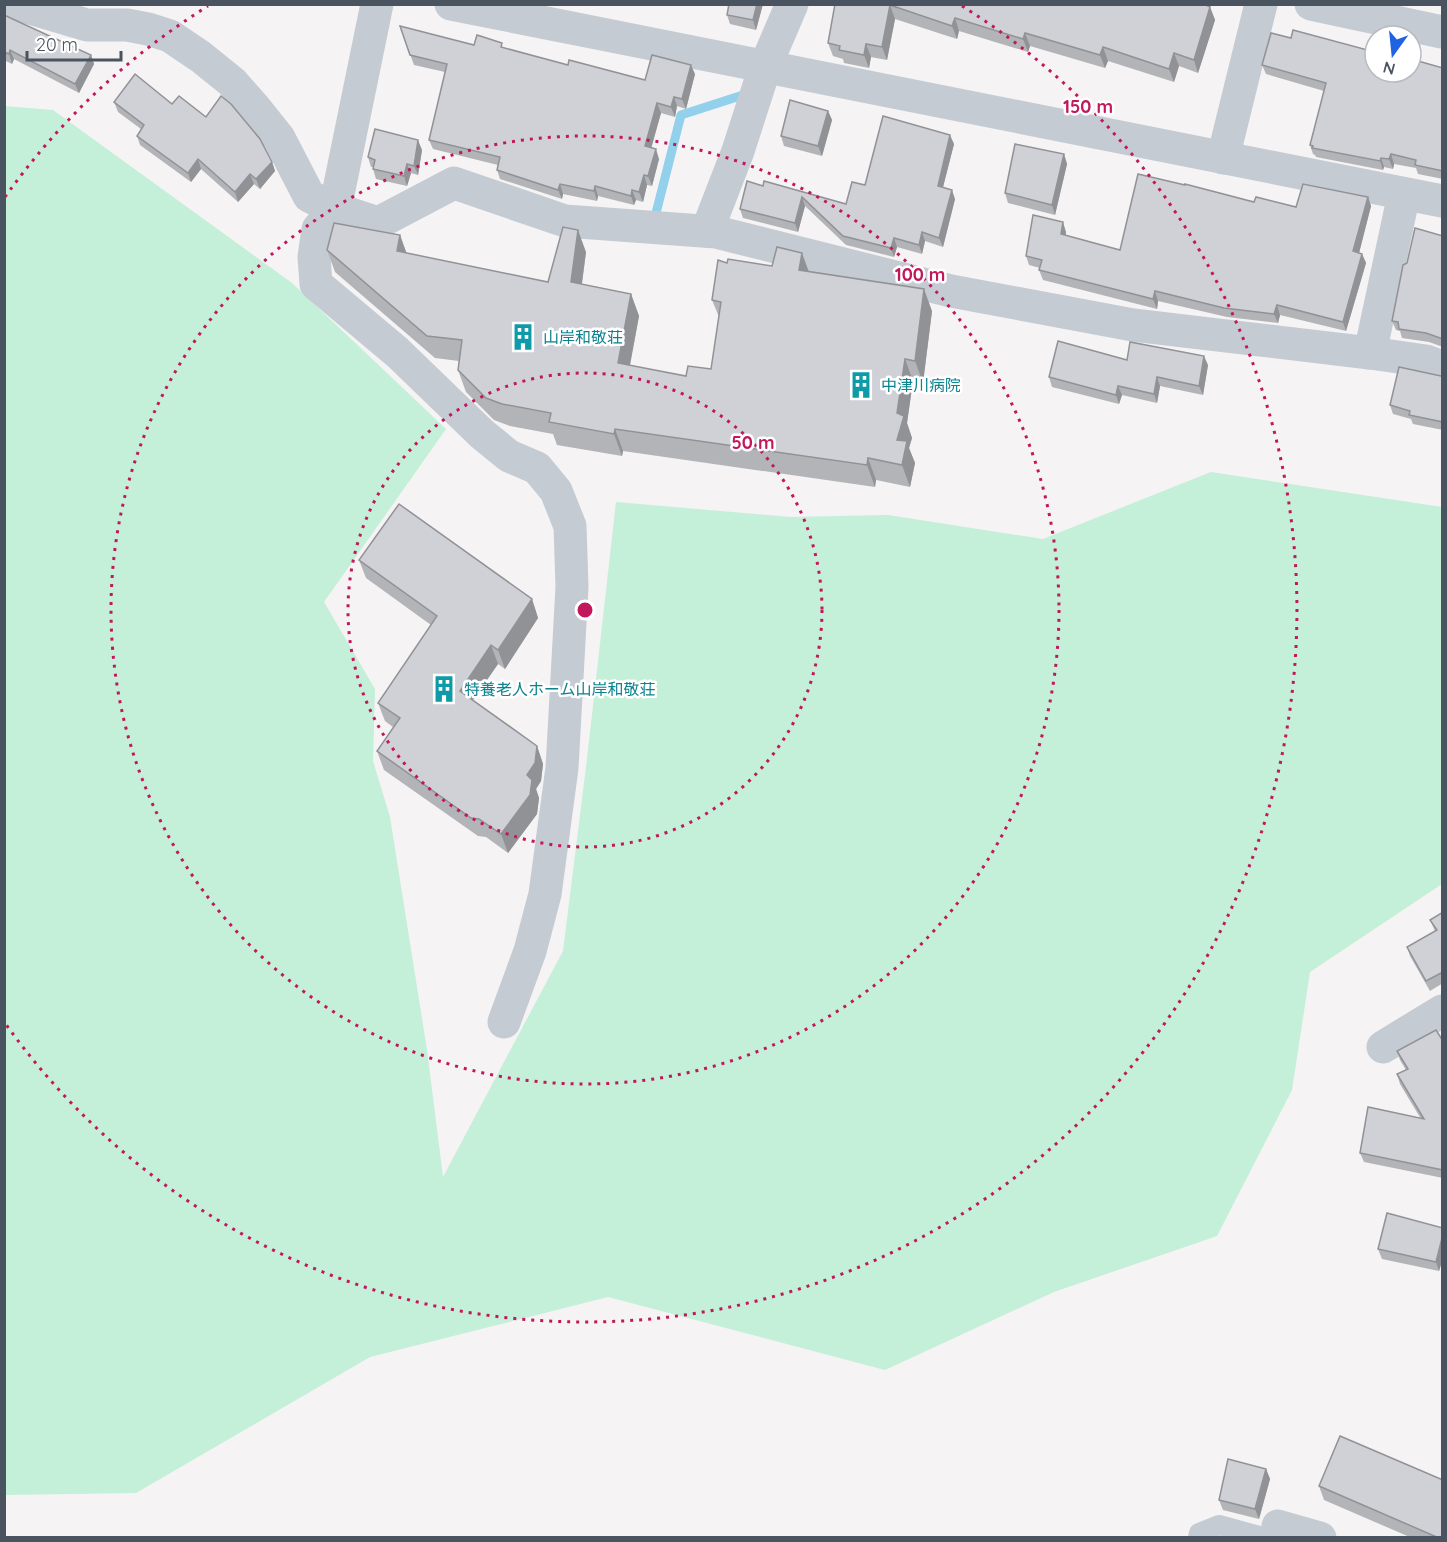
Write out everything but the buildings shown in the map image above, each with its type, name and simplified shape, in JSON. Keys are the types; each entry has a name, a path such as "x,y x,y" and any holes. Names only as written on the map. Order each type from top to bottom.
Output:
{"street":[{"path":"16,4 87,25 110,24 148,29 170,36 232,82 279,138 309,196 335,209 378,223 454,183 565,221 707,231 951,291 1133,326 1370,353 1426,361 1443,367"},
{"path":"377,4 335,209 318,229 314,257 316,284 397,352 482,434 509,456 537,468 556,490 570,526 572,587 562,768 545,894 530,951 504,1022"},
{"path":"707,231 738,152 765,67 792,4"},
{"path":"1223,158 1261,4"},
{"path":"1311,4 1443,32"},
{"path":"457,5 1443,201"},
{"path":"81,41 87,32 110,24"},
{"path":"1370,353 1404,194"},
{"path":"1383,1047 1443,1011"},
{"path":"1271,1532 1320,1538"}],"lane":[{"path":"1198,1538 1199,1533 1219,1525 1263,1537 1271,1532"}],"green space":[{"path":"4,106 53,110 292,283 446,429 324,602 375,689 373,761 390,817 427,1050 443,1177 563,951 616,502 790,517 888,515 1043,539 1211,472 1442,507 1442,884 1310,972 1292,1090 1217,1236 1054,1292 885,1370 608,1297 370,1357 136,1493 5,1495"}],"waterway":[{"path":"656,213 681,115 743,95"}],"place":[{"name":"山岸和敬荘","path":"523,337"},
{"name":"中津川病院","path":"861,385"},
{"name":"特養老人ホーム山岸和敬荘","path":"444,689"}]}
